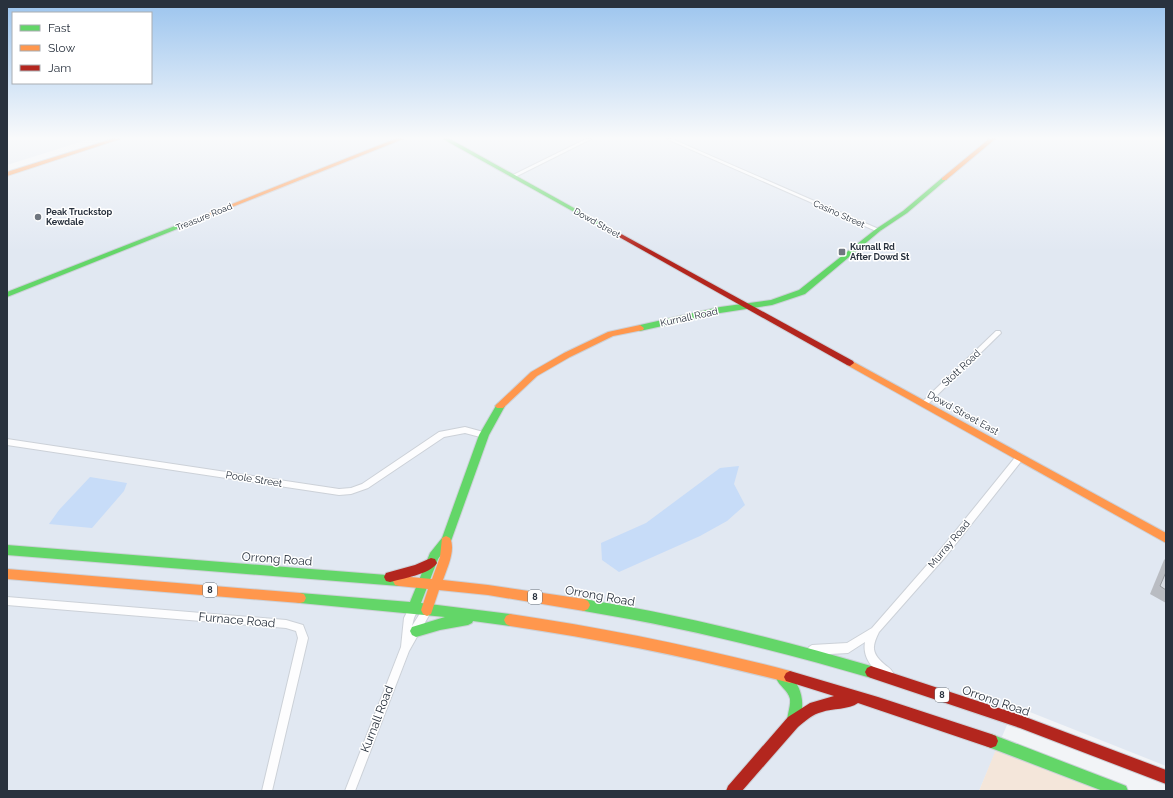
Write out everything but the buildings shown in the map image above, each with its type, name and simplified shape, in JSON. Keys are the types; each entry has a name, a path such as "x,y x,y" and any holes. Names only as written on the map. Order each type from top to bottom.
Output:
{"main road":[{"name":"Treasure Road","path":"7,296 307,176"},
{"name":"Dowd Street","path":"513,176 749,307"},
{"name":"Kurnall Road","path":"427,610 445,557 446,541 484,435 497,409 534,374 567,355 611,334 720,310 749,307 772,302 802,292 878,230 905,212 948,176"},
{"name":"Dowd Street East","path":"749,307 1166,538"},
{"name":"Kurnall Road","path":"414,608 434,556 446,541"},
{"name":"Orrong Road","path":"7,550 436,584 505,592 638,614 717,631 792,650 901,682 1019,721 1166,777"},
{"path":"380,580 417,570 431,563"},
{"name":"8","path":"7,574 414,608 628,639 721,659 861,699 959,730 1062,767 1121,791"},
{"path":"416,630 440,624 484,617"},
{"path":"777,675 790,684 796,696 797,711 793,722"},
{"path":"733,791 793,722 804,713 821,704 861,699"}],"street":[{"name":"Casino Street","path":"755,176 878,230"},
{"name":"Stott Road","path":"924,404 998,333"},
{"name":"Poole Street","path":"7,442 339,492 351,491 365,486 442,434 465,430 484,435"},
{"name":"Murray Road","path":"901,682 882,668 869,654 869,641 884,619 944,552 1020,457"},
{"name":"Furnace Road","path":"7,601 286,624 300,628 303,638 267,791"},
{"name":"Kurnall Road","path":"405,648 409,618 414,608"},
{"name":"Kurnall Road","path":"350,791 405,648 427,610"},
{"name":"Murray Road","path":"792,650 848,648 876,630"}],"shaded area":[{"path":"1166,176 1166,766 1015,706 979,791 7,791 7,177"},
{"path":"997,747 1107,791 979,791"}],"water":[{"path":"739,466 734,484 745,505 727,521 700,536 619,572 602,560 601,543 646,523 720,468"},
{"path":"90,477 127,483 124,491 92,528 49,524 59,510"}],"traffic: fast":[{"path":"513,176 614,232"},
{"path":"640,328 720,310 772,302 802,292 878,230 905,212 944,179"},
{"path":"7,295 185,224"},
{"path":"414,607 434,556 446,541 484,435 500,406"},
{"path":"7,550 399,581"},
{"path":"300,598 415,608 510,620"},
{"path":"584,605 693,625 800,652 871,672"},
{"path":"416,631 440,624 468,619"},
{"path":"782,678 791,687 796,698 796,709 793,722"},
{"path":"991,741 1121,791"}],"traffic: slow":[{"path":"185,224 306,176"},
{"path":"944,179 947,176"},
{"path":"500,406 534,374 567,355 611,334 640,328"},
{"path":"850,363 1166,538"},
{"path":"427,610 445,557 446,541"},
{"path":"7,574 300,598"},
{"path":"399,581 488,590 584,605"},
{"path":"510,620 651,644 721,659 790,677"}],"traffic: jam":[{"path":"614,232 850,363"},
{"path":"390,577 417,570 431,563"},
{"path":"871,672 1020,721 1166,777"},
{"path":"790,677 878,703 991,741"},
{"path":"733,791 793,722 808,711 821,705 853,700"}],"place":[{"name":"Peak Truckstop Kewdale","path":"38,217"},
{"name":"Kurnall Rd After Dowd St","path":"842,252"}]}
